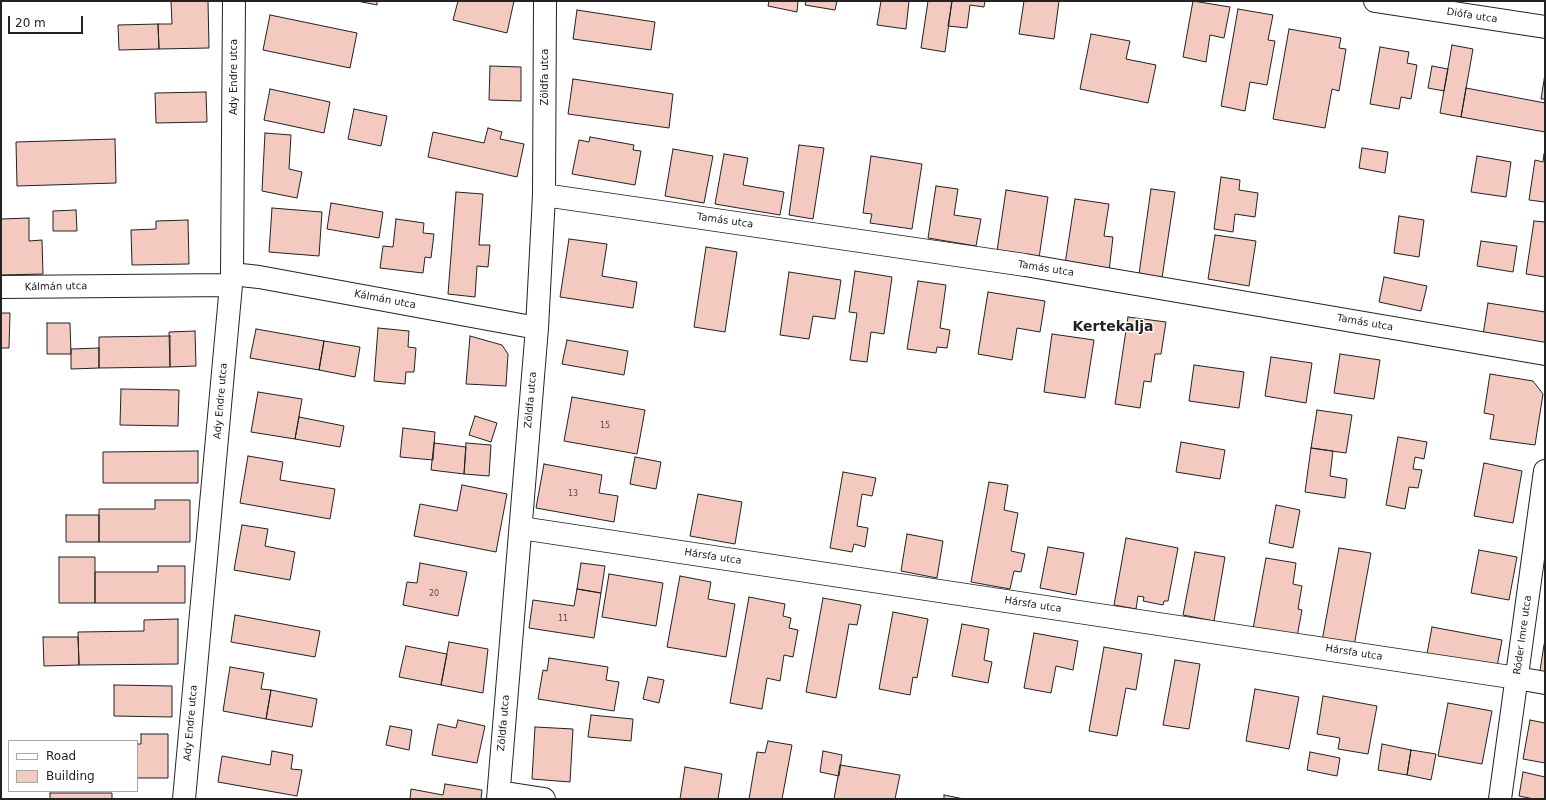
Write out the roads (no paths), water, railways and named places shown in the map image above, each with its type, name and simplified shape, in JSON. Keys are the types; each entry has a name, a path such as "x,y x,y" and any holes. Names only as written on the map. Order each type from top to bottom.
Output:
{"street":[{"name":"Ady Endre utca","path":"184,799 232,279 234,1"},
{"name":"Zöldfa utca","path":"498,795 537,328 544,195 545,1"},
{"name":"Diófa utca","path":"1375,1 1545,27"},
{"name":"Tamás utca","path":"544,195 1025,265 1545,354"},
{"name":"Kálmán utca","path":"1,287 259,277 537,328"},
{"name":"Róder Imre utca","path":"1500,799 1545,471"},
{"name":"Hársfa utca","path":"521,528 1545,683"},
{"path":"498,795 544,799"}],"district":[{"name":"Kertekalja","path":"1113,327"}]}
